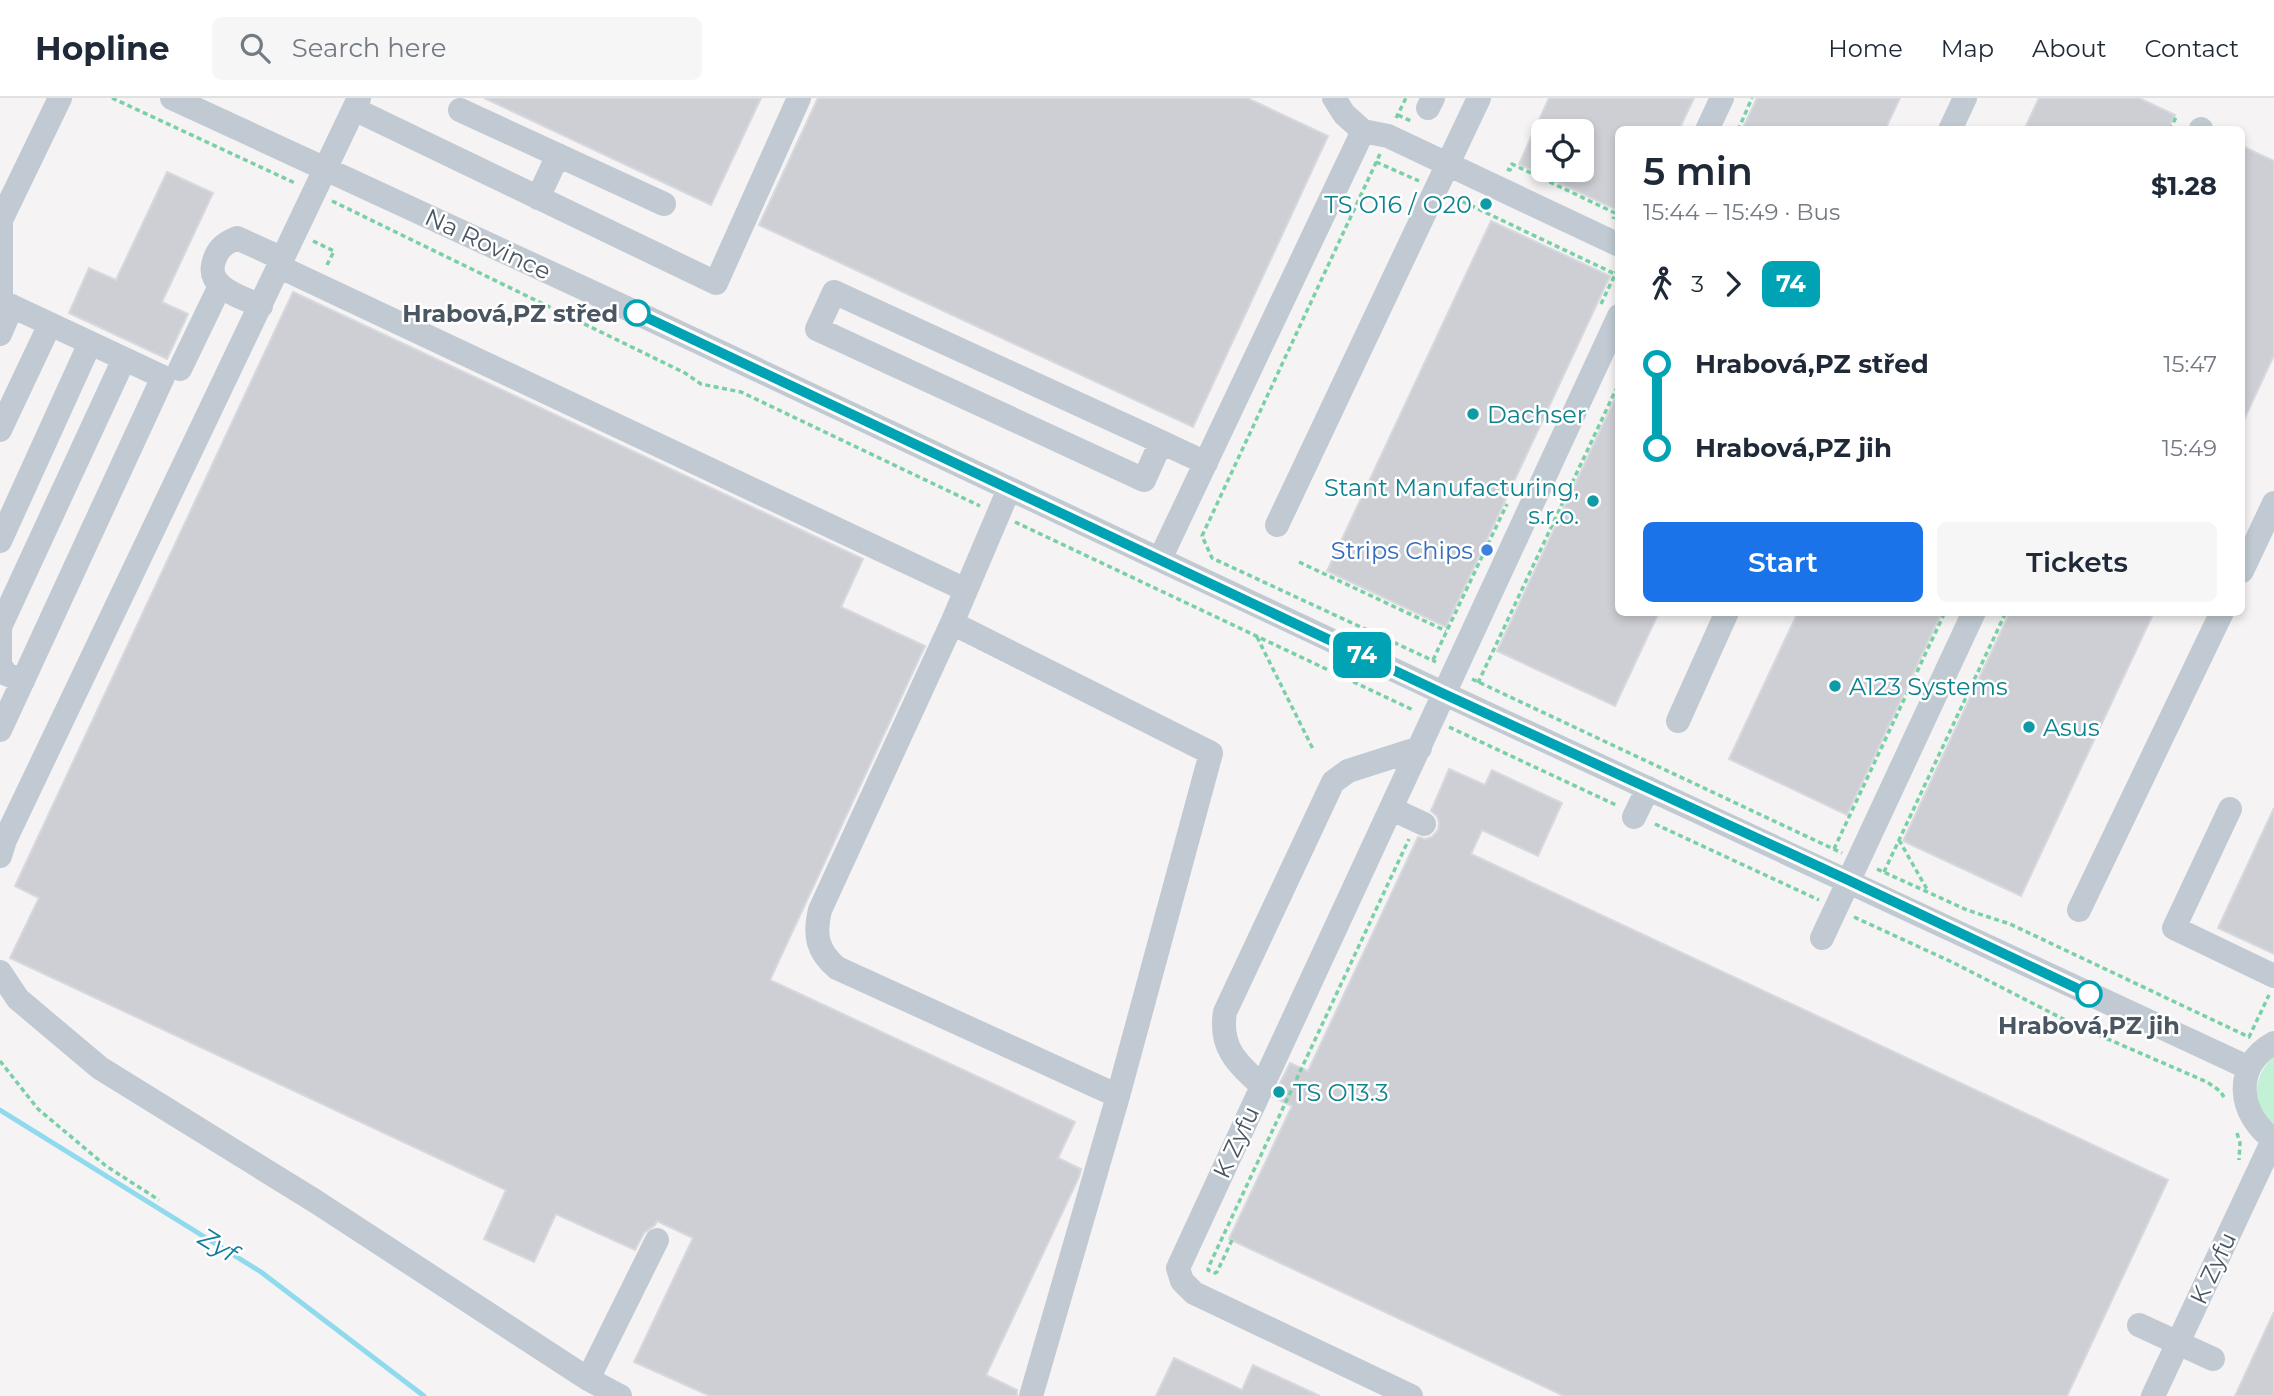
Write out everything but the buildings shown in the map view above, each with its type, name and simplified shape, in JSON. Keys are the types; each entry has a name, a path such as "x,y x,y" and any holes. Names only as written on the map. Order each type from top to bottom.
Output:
{"street":[{"name":"Na Rovince","path":"172,98 1648,788 1853,870 2249,1068"},
{"path":"0,856 5,840 282,263 323,201 326,169 357,104 538,198 716,283 799,98"},
{"path":"1334,98 1344,114 1363,131 1388,136 1615,243"},
{"path":"1277,525 1479,98"},
{"path":"1709,126 1722,98"},
{"path":"1952,126 1965,98"},
{"path":"0,730 163,377 1,301 1,220 57,99"},
{"path":"460,110 664,204"},
{"path":"1160,559 1363,131"},
{"path":"538,198 558,155"},
{"path":"261,306 220,286 213,278 215,258 226,242 237,238 317,285 966,590"},
{"path":"180,369 220,286"},
{"path":"1161,442 1144,480 817,329 834,292 1161,442 1206,463"},
{"path":"0,334 12,306"},
{"path":"0,430 50,324"},
{"name":"K Zyfu","path":"1410,1396 1194,1293 1181,1279 1179,1264 1420,748 1442,727 1444,694 1615,325"},
{"path":"0,541 90,343"},
{"path":"0,627 124,359"},
{"path":"1009,489 952,622 820,910 816,936 826,959 837,968 1118,1096"},
{"path":"2248,541 2274,503"},
{"path":"0,616 0,666 6,674 23,681"},
{"path":"1678,721 1725,616"},
{"path":"1822,938 1972,616"},
{"path":"2079,910 2220,616"},
{"path":"952,622 1211,753 1118,1096 1031,1396"},
{"path":"1262,1086 1234,1059 1227,1045 1223,1026 1225,1012 1333,782 1348,771 1420,748"},
{"path":"1635,816 1648,788"},
{"path":"1392,809 1421,823"},
{"path":"2230,809 2174,928 2274,976"},
{"path":"0,972 18,999 100,1068 326,1208 589,1379 620,1396"},
{"path":"2274,1043 2258,1055 2249,1068 2245,1084 2248,1109 2260,1130 2274,1140"},
{"name":"K Zyfu","path":"2154,1396 2274,1140"},
{"path":"589,1379 657,1240"},
{"path":"2139,1325 2213,1359"}],"path":[{"path":"112,98 323,201 344,207 685,373 701,384 741,393 1256,635 1442,727 1954,962 2073,1024 2207,1082 2224,1096 2226,1109"},
{"path":"1740,126 1752,98"},
{"path":"1422,101 1388,136 1202,536 1212,558 1834,849 1853,870 1884,872 1967,910 2010,924 2249,1037 2274,985"},
{"path":"2172,126 2176,117"},
{"path":"1376,162 1615,274"},
{"path":"1512,164 1615,212"},
{"path":"323,201 344,207"},
{"path":"317,231 312,240 334,251 317,285"},
{"path":"1478,682 1615,391"},
{"path":"1299,562 1447,631"},
{"path":"1834,849 1943,616"},
{"path":"1884,872 2004,616"},
{"path":"1256,635 1314,751"},
{"path":"1222,1238 1231,1241 1217,1272 1210,1272 1208,1268 1222,1238 1421,823"},
{"path":"1899,839 1929,893"},
{"path":"0,1061 38,1109 106,1166 159,1200"},
{"path":"2232,1125 2240,1143 2238,1164"}],"green space":[{"path":"2274,1057 2274,1126 2261,1110 2257,1092 2261,1073"}],"waterway":[{"name":"Zyf","path":"0,1110 261,1272 424,1396"}],"bus line":[{"name":"74","path":"637,313 1444,694 2089,994"}],"place":[{"name":"TS O16 / O20","path":"1486,204"},
{"name":"Hrabová,PZ střed","path":"637,313"},
{"name":"Dachser","path":"1473,414"},
{"name":"Stant Manufacturing, s.r.o.","path":"1593,501"},
{"name":"Strips Chips","path":"1487,550"},
{"name":"A123 Systems","path":"1835,686"},
{"name":"Asus","path":"2029,727"},
{"name":"Hrabová,PZ jih","path":"2089,994"},
{"name":"TS O13.3","path":"1279,1092"}]}
